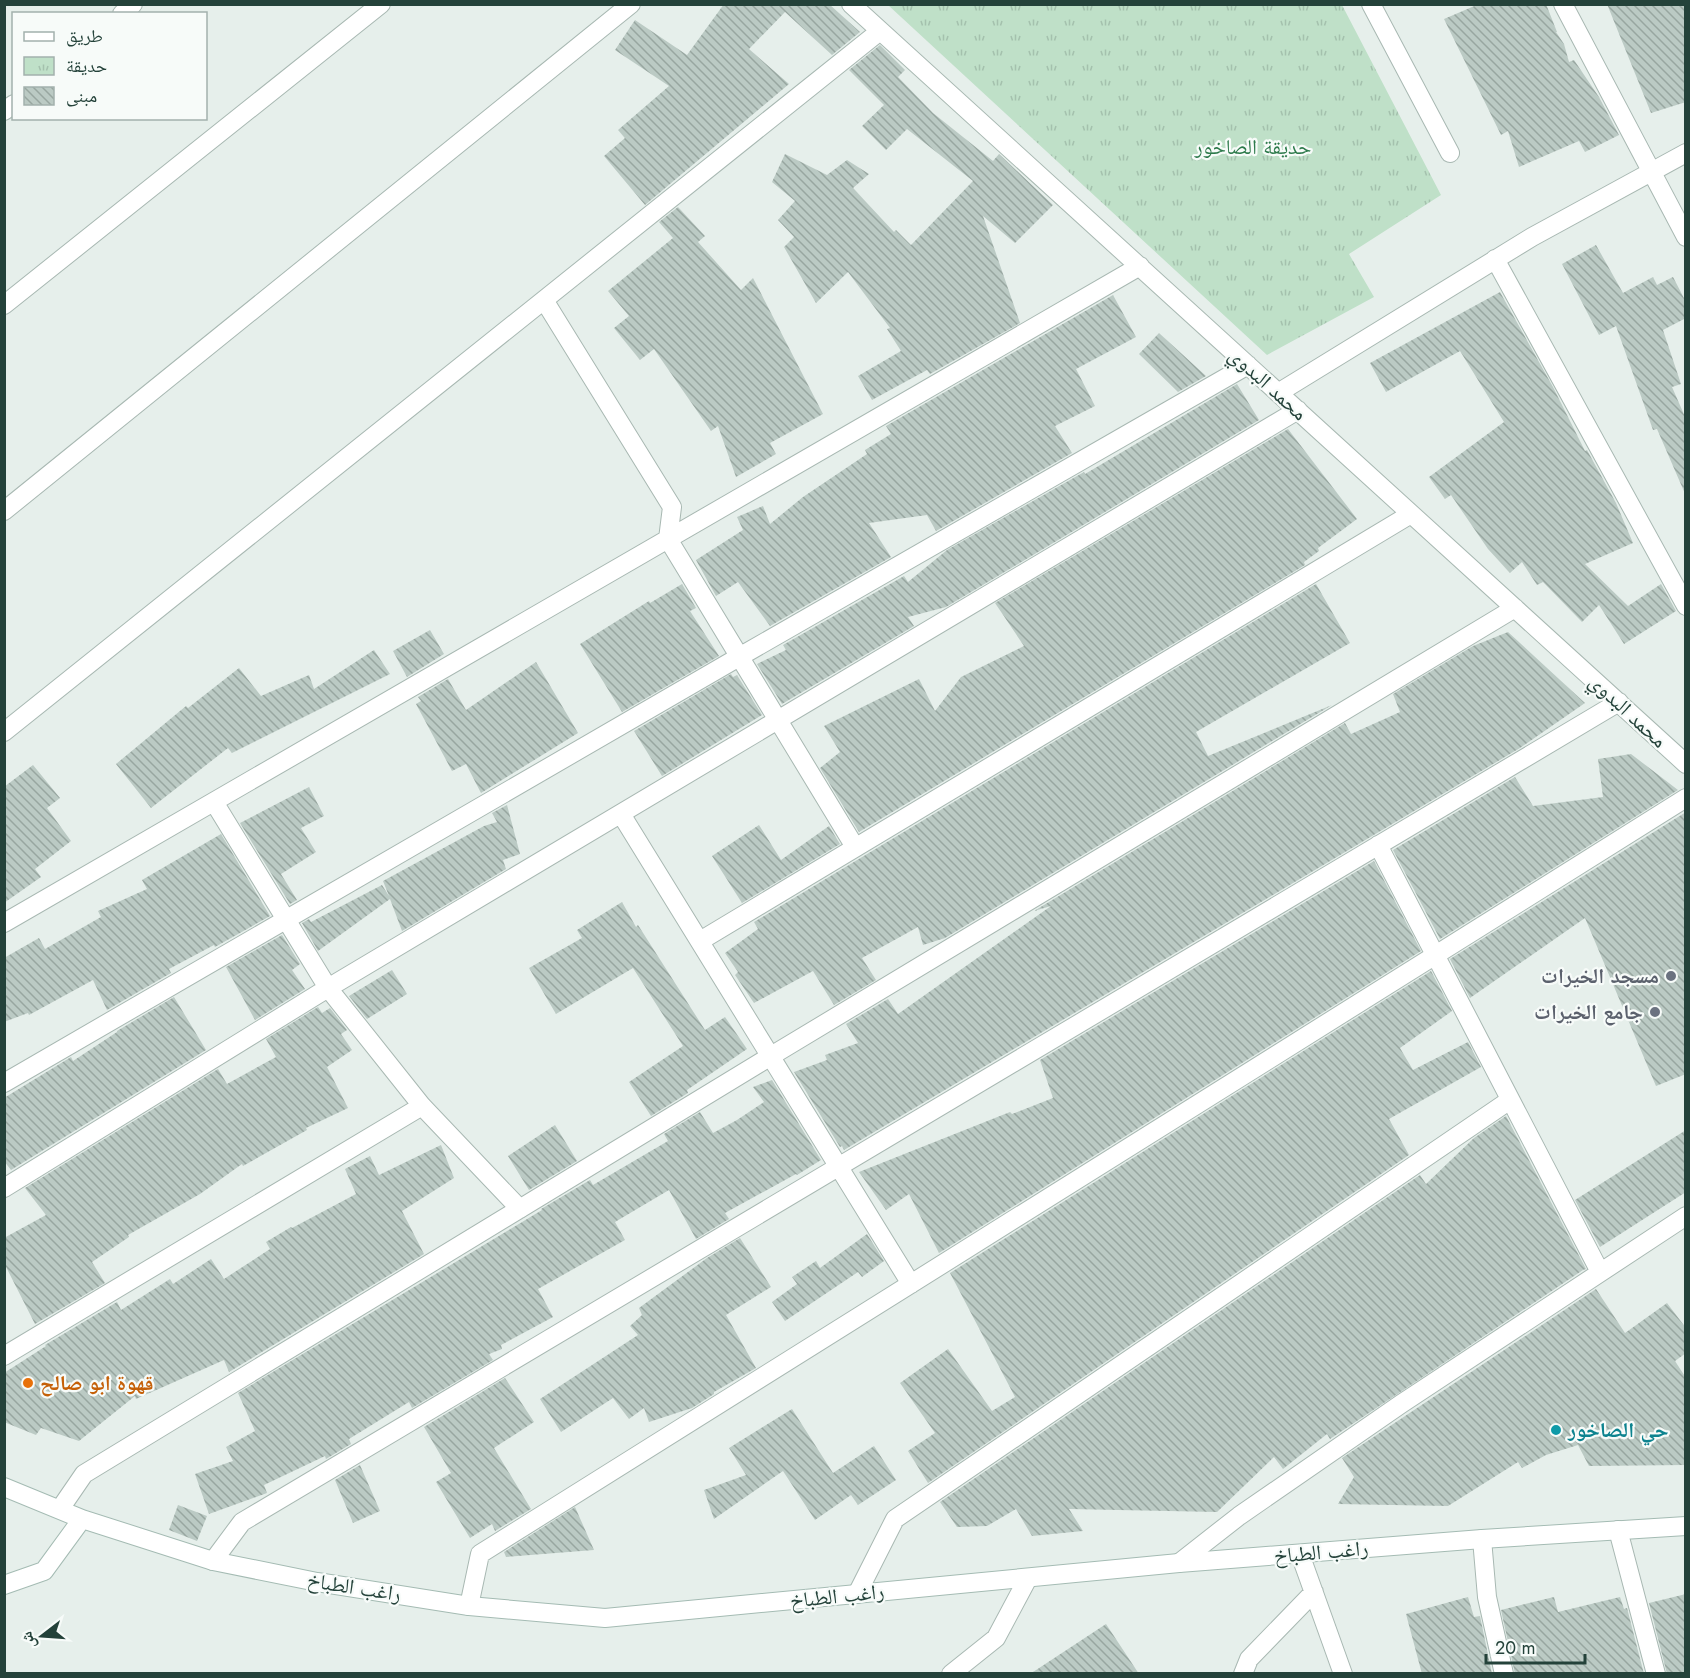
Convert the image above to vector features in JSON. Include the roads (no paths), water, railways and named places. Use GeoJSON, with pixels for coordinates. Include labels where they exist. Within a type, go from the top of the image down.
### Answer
{"type":"FeatureCollection","features":[{"type":"Feature","properties":{"kind":"street"},"geometry":{"type":"LineString","coordinates":[[4,305],[381,4]]}},
{"type":"Feature","properties":{"kind":"street"},"geometry":{"type":"LineString","coordinates":[[4,511],[631,4]]}},
{"type":"Feature","properties":{"kind":"street","name":"محمد البدوي"},"geometry":{"type":"LineString","coordinates":[[851,4],[1685,763]]}},
{"type":"Feature","properties":{"kind":"street"},"geometry":{"type":"LineString","coordinates":[[1371,4],[1450,153]]}},
{"type":"Feature","properties":{"kind":"street"},"geometry":{"type":"LineString","coordinates":[[1563,4],[1686,237]]}},
{"type":"Feature","properties":{"kind":"street"},"geometry":{"type":"LineString","coordinates":[[4,732],[880,31]]}},
{"type":"Feature","properties":{"kind":"street"},"geometry":{"type":"LineString","coordinates":[[1278,393],[1495,259],[1686,153]]}},
{"type":"Feature","properties":{"kind":"street"},"geometry":{"type":"LineString","coordinates":[[1495,259],[1686,606]]}},
{"type":"Feature","properties":{"kind":"street"},"geometry":{"type":"LineString","coordinates":[[4,923],[1140,266]]}},
{"type":"Feature","properties":{"kind":"street"},"geometry":{"type":"LineString","coordinates":[[544,300],[672,507],[668,539],[855,847]]}},
{"type":"Feature","properties":{"kind":"street"},"geometry":{"type":"LineString","coordinates":[[4,1083],[739,657],[1248,366]]}},
{"type":"Feature","properties":{"kind":"street"},"geometry":{"type":"LineString","coordinates":[[4,1188],[328,988],[1298,410]]}},
{"type":"Feature","properties":{"kind":"street"},"geometry":{"type":"LineString","coordinates":[[700,941],[1411,514]]}},
{"type":"Feature","properties":{"kind":"street"},"geometry":{"type":"LineString","coordinates":[[60,1509],[84,1474],[771,1056],[1515,608]]}},
{"type":"Feature","properties":{"kind":"street"},"geometry":{"type":"LineString","coordinates":[[213,1561],[242,1522],[1619,702]]}},
{"type":"Feature","properties":{"kind":"street"},"geometry":{"type":"LineString","coordinates":[[470,1606],[480,1554],[1686,798]]}},
{"type":"Feature","properties":{"kind":"street"},"geometry":{"type":"LineString","coordinates":[[214,802],[328,988],[422,1106],[520,1209]]}},
{"type":"Feature","properties":{"kind":"street"},"geometry":{"type":"LineString","coordinates":[[621,814],[911,1284]]}},
{"type":"Feature","properties":{"kind":"street"},"geometry":{"type":"LineString","coordinates":[[1378,845],[1600,1272]]}},
{"type":"Feature","properties":{"kind":"street"},"geometry":{"type":"LineString","coordinates":[[857,1594],[895,1519],[1510,1100]]}},
{"type":"Feature","properties":{"kind":"street"},"geometry":{"type":"LineString","coordinates":[[4,1356],[422,1106]]}},
{"type":"Feature","properties":{"kind":"street"},"geometry":{"type":"LineString","coordinates":[[1179,1563],[1239,1516],[1401,1404],[1686,1216]]}},
{"type":"Feature","properties":{"kind":"street","name":"راغب الطباخ"},"geometry":{"type":"LineString","coordinates":[[4,1487],[82,1519],[213,1561],[317,1582],[470,1606],[605,1618],[1179,1563],[1482,1539],[1686,1526]]}},
{"type":"Feature","properties":{"kind":"street"},"geometry":{"type":"LineString","coordinates":[[4,1585],[44,1571],[82,1519]]}},
{"type":"Feature","properties":{"kind":"street"},"geometry":{"type":"LineString","coordinates":[[1618,1530],[1656,1674]]}},
{"type":"Feature","properties":{"kind":"street"},"geometry":{"type":"LineString","coordinates":[[1482,1539],[1488,1597],[1504,1674]]}},
{"type":"Feature","properties":{"kind":"street"},"geometry":{"type":"LineString","coordinates":[[1300,1554],[1343,1674]]}},
{"type":"Feature","properties":{"kind":"street"},"geometry":{"type":"LineString","coordinates":[[951,1674],[996,1638],[1028,1578]]}},
{"type":"Feature","properties":{"kind":"street"},"geometry":{"type":"LineString","coordinates":[[1243,1674],[1249,1659],[1314,1592]]}},
{"type":"Feature","properties":{"kind":"place","name":"مسجد الخيرات"},"geometry":{"type":"Point","coordinates":[1671,976]}},
{"type":"Feature","properties":{"kind":"place","name":"جامع الخيرات"},"geometry":{"type":"Point","coordinates":[1655,1012]}},
{"type":"Feature","properties":{"kind":"place","name":"قهوة ابو صالح"},"geometry":{"type":"Point","coordinates":[28,1383]}},
{"type":"Feature","properties":{"kind":"place","name":"حي الصاخور"},"geometry":{"type":"Point","coordinates":[1556,1430]}},
{"type":"Feature","properties":{"kind":"park label","name":"حديقة الصاخور"},"geometry":{"type":"Point","coordinates":[1253,147]}}]}
